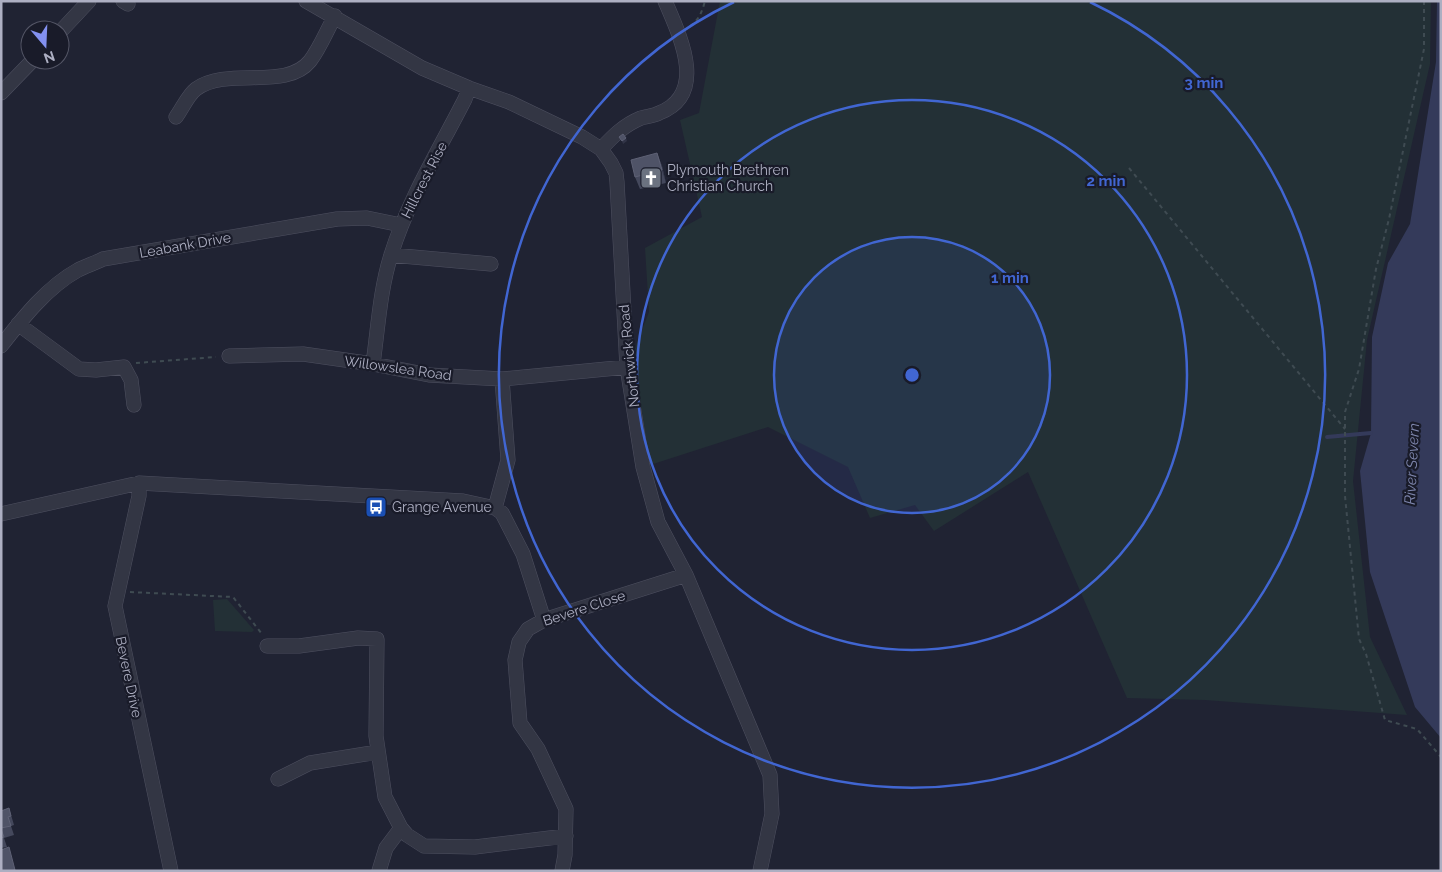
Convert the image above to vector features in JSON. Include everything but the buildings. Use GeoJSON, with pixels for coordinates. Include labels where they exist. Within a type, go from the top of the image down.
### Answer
{"type":"FeatureCollection","features":[{"type":"Feature","properties":{"kind":"street"},"geometry":{"type":"LineString","coordinates":[[70,21],[89,1]]}},
{"type":"Feature","properties":{"kind":"street","name":"Northwick Road"},"geometry":{"type":"LineString","coordinates":[[306,1],[335,16],[422,68],[509,102],[582,136],[601,148],[611,163],[616,173],[617,182],[627,367],[642,467],[658,522],[686,575],[770,774],[772,814],[760,871]]}},
{"type":"Feature","properties":{"kind":"street"},"geometry":{"type":"LineString","coordinates":[[601,148],[613,135],[624,127],[642,118],[660,113],[677,102],[684,89],[687,73],[686,54],[665,1]]}},
{"type":"Feature","properties":{"kind":"street"},"geometry":{"type":"LineString","coordinates":[[176,117],[195,90],[210,82],[229,78],[277,76],[295,72],[310,62],[335,16]]}},
{"type":"Feature","properties":{"kind":"street"},"geometry":{"type":"LineString","coordinates":[[1,93],[23,70]]}},
{"type":"Feature","properties":{"kind":"street","name":"Hillcrest Rise"},"geometry":{"type":"LineString","coordinates":[[373,364],[384,282],[391,255],[407,210],[470,88]]}},
{"type":"Feature","properties":{"kind":"street","name":"Leabank Drive"},"geometry":{"type":"LineString","coordinates":[[1,346],[27,312],[63,281],[77,271],[103,259],[337,219],[367,218],[402,225]]}},
{"type":"Feature","properties":{"kind":"street"},"geometry":{"type":"LineString","coordinates":[[391,255],[491,264]]}},
{"type":"Feature","properties":{"kind":"street"},"geometry":{"type":"LineString","coordinates":[[18,324],[79,369],[96,370],[124,367],[132,380],[134,405]]}},
{"type":"Feature","properties":{"kind":"street","name":"Willowslea Road"},"geometry":{"type":"LineString","coordinates":[[228,356],[304,354],[373,364],[429,375],[502,379],[627,367]]}},
{"type":"Feature","properties":{"kind":"street"},"geometry":{"type":"LineString","coordinates":[[496,508],[508,460],[502,379]]}},
{"type":"Feature","properties":{"kind":"street"},"geometry":{"type":"LineString","coordinates":[[1,514],[140,483],[463,501],[496,508],[502,513],[523,554],[544,620]]}},
{"type":"Feature","properties":{"kind":"street","name":"Bevere Drive"},"geometry":{"type":"LineString","coordinates":[[140,483],[139,496],[115,606],[171,871]]}},
{"type":"Feature","properties":{"kind":"street","name":"Bevere Close"},"geometry":{"type":"LineString","coordinates":[[562,871],[565,855],[566,809],[538,749],[520,723],[515,660],[519,642],[528,630],[544,620],[686,575]]}},
{"type":"Feature","properties":{"kind":"street"},"geometry":{"type":"LineString","coordinates":[[267,646],[299,646],[358,638],[377,639],[376,736],[385,797],[401,828],[407,835],[424,846],[475,847],[566,836]]}},
{"type":"Feature","properties":{"kind":"street"},"geometry":{"type":"LineString","coordinates":[[278,779],[310,763],[378,752]]}},
{"type":"Feature","properties":{"kind":"street"},"geometry":{"type":"LineString","coordinates":[[379,871],[386,848],[401,828]]}},
{"type":"Feature","properties":{"kind":"path"},"geometry":{"type":"LineString","coordinates":[[679,34],[696,22],[702,12],[705,1]]}},
{"type":"Feature","properties":{"kind":"path"},"geometry":{"type":"LineString","coordinates":[[1424,1],[1424,49],[1389,219],[1376,269],[1359,369],[1345,412],[1345,496],[1359,639],[1366,654],[1384,720],[1417,729],[1441,757]]}},
{"type":"Feature","properties":{"kind":"path"},"geometry":{"type":"LineString","coordinates":[[1128,168],[1345,429]]}},
{"type":"Feature","properties":{"kind":"path"},"geometry":{"type":"LineString","coordinates":[[124,367],[131,364],[228,356]]}},
{"type":"Feature","properties":{"kind":"path"},"geometry":{"type":"LineString","coordinates":[[118,590],[233,597],[257,630],[266,638],[267,646]]}},
{"type":"Feature","properties":{"kind":"shaded area"},"geometry":{"type":"Polygon","coordinates":[[[720,1],[1431,1],[1430,64],[1367,340],[1353,481],[1370,637],[1407,715],[1205,700],[1127,698],[1028,472],[934,531],[915,505],[870,518],[848,467],[768,427],[650,465],[633,353],[649,312],[645,248],[702,217],[680,120],[699,113],[720,1]]]}},
{"type":"Feature","properties":{"kind":"shaded area"},"geometry":{"type":"Polygon","coordinates":[[[227,599],[254,630],[252,632],[215,631],[213,600],[227,599]]]}},
{"type":"Feature","properties":{"kind":"water","name":"River Severn"},"geometry":{"type":"Polygon","coordinates":[[[1437,1],[1441,1],[1441,738],[1415,707],[1370,572],[1360,471],[1371,433],[1372,337],[1388,263],[1410,224],[1436,62],[1437,1]]]}},
{"type":"Feature","properties":{"kind":"waterway"},"geometry":{"type":"LineString","coordinates":[[1327,437],[1371,433]]}},
{"type":"Feature","properties":{"kind":"place","name":"Plymouth Brethren Christian Church"},"geometry":{"type":"Point","coordinates":[651,178]}},
{"type":"Feature","properties":{"kind":"place","name":"Grange Avenue"},"geometry":{"type":"Point","coordinates":[376,507]}}]}
